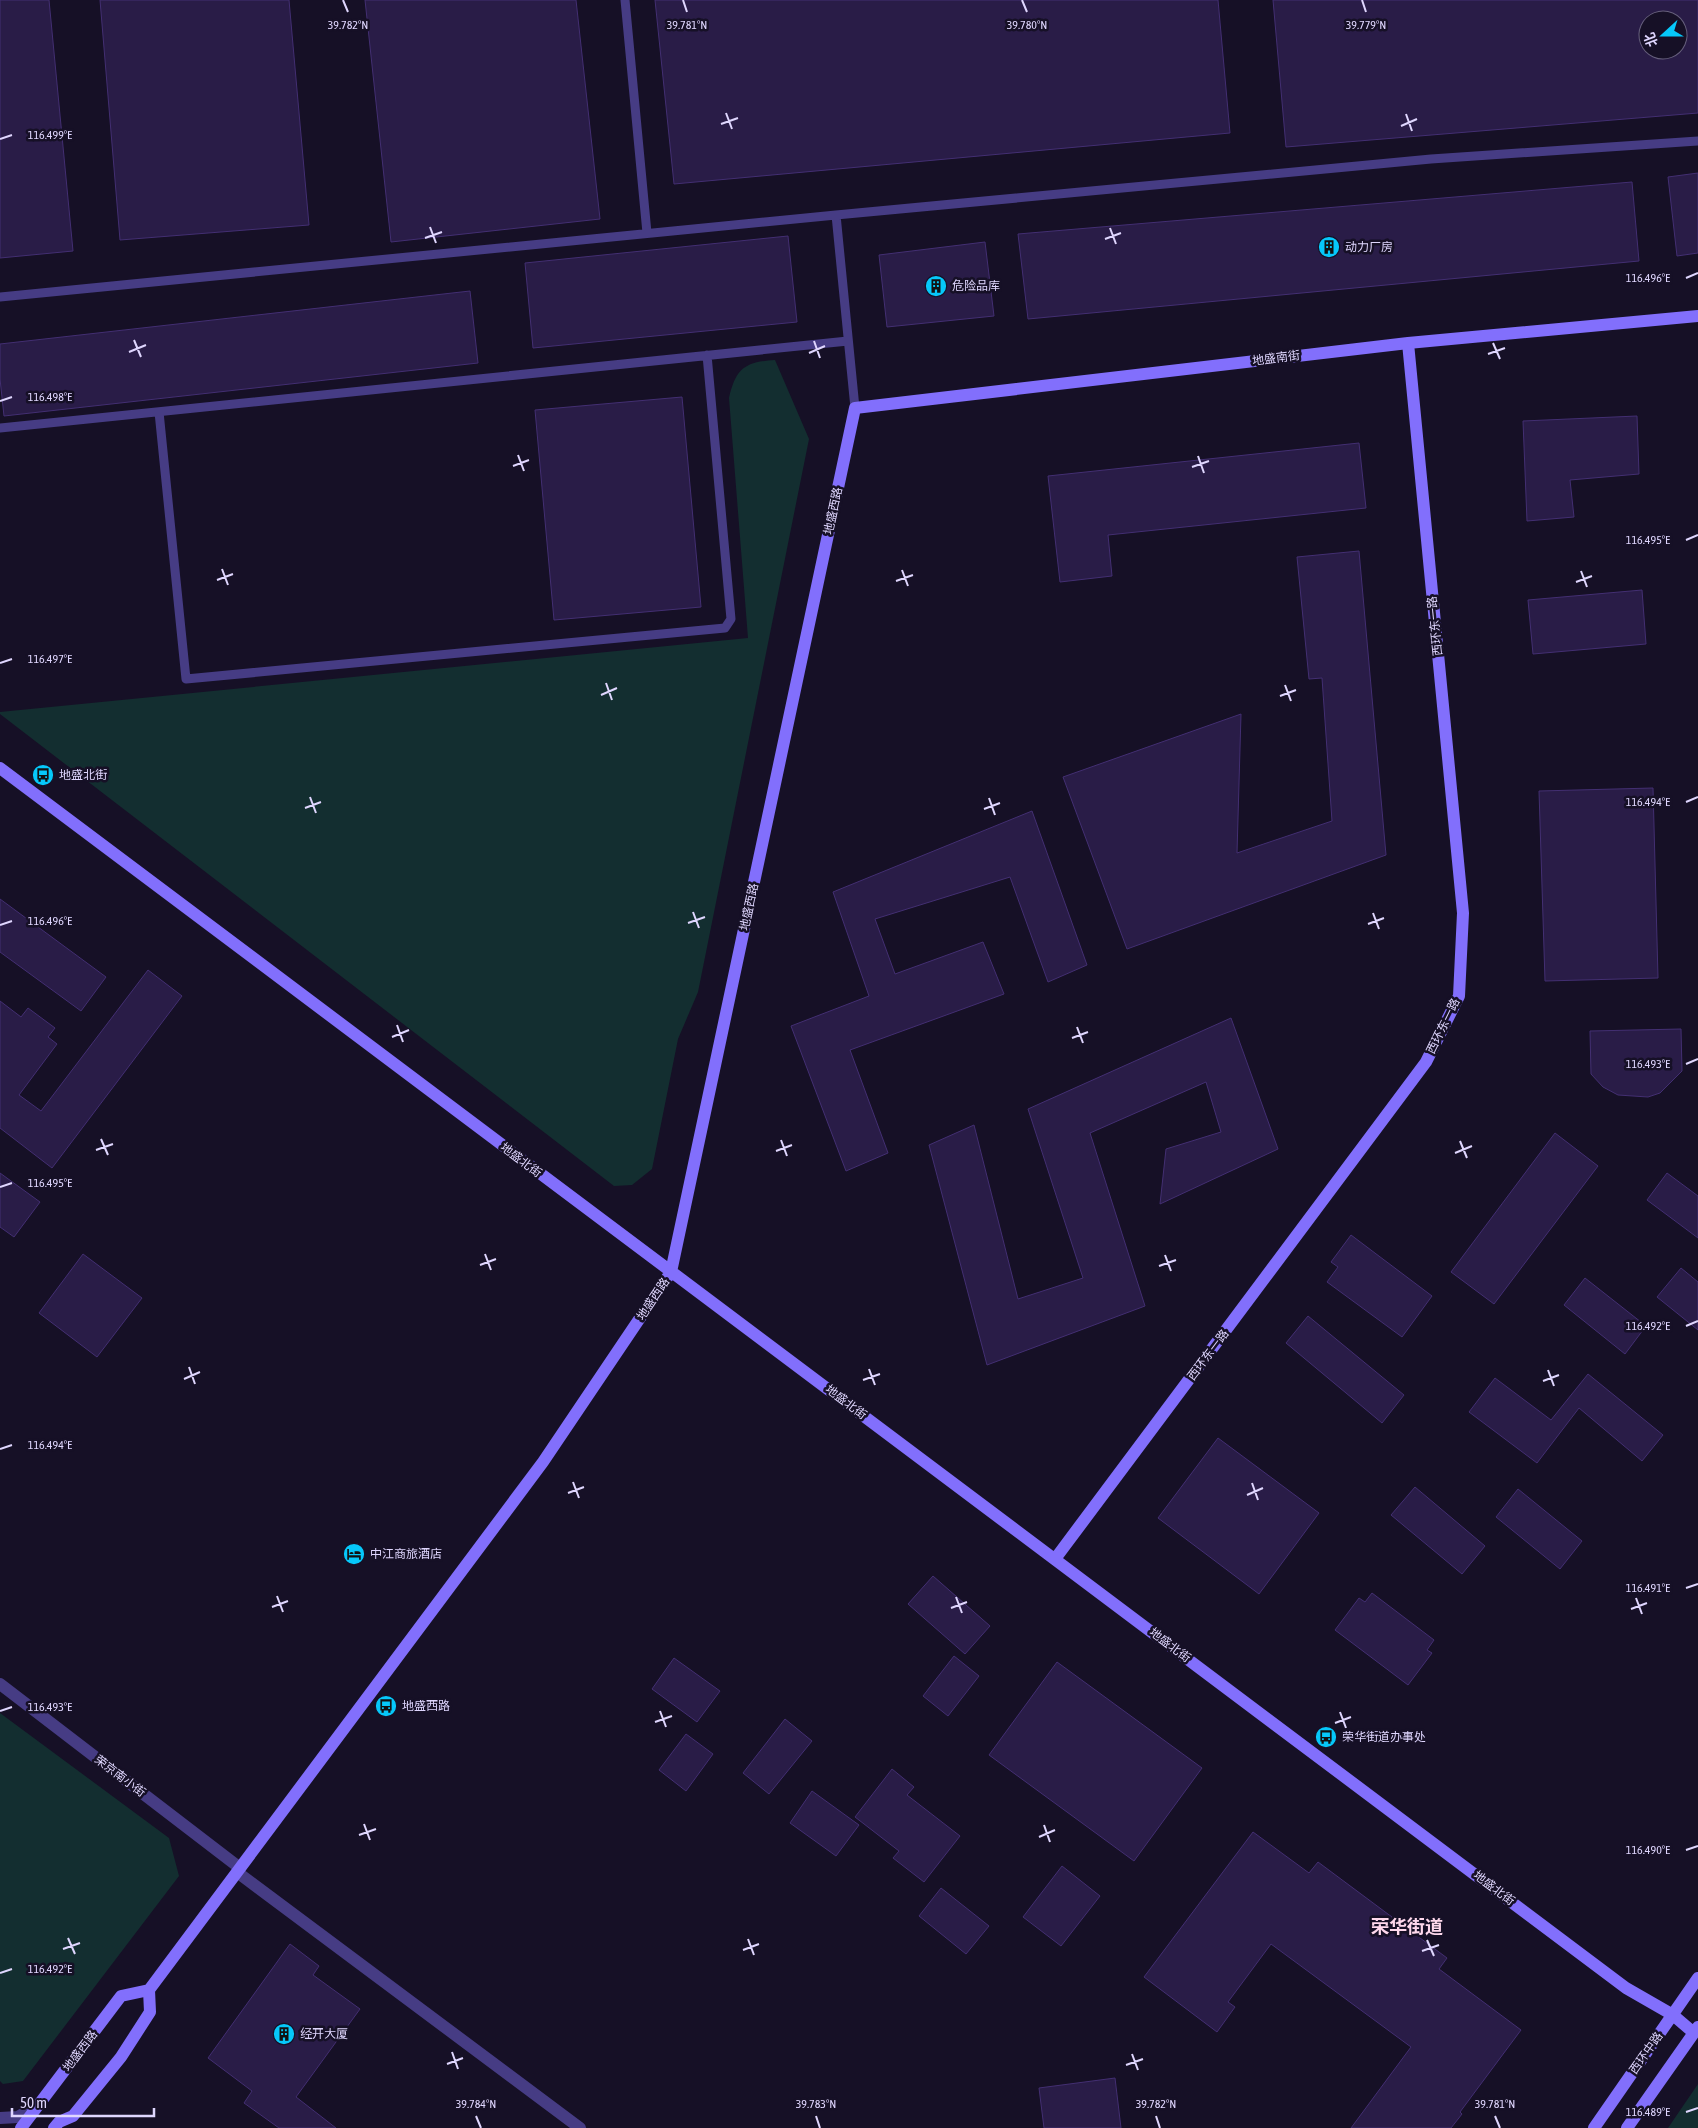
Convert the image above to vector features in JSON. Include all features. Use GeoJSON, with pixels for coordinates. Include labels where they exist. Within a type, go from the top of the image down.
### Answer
{"type":"FeatureCollection","features":[{"type":"Feature","properties":{"kind":"street","name":"地盛南街"},"geometry":{"type":"LineString","coordinates":[[855,408],[1408,343],[1698,316]]}},
{"type":"Feature","properties":{"kind":"street","name":"西环东一路"},"geometry":{"type":"LineString","coordinates":[[1056,1559],[1426,1062],[1459,996],[1463,913],[1408,343]]}},
{"type":"Feature","properties":{"kind":"street","name":"地盛西路"},"geometry":{"type":"LineString","coordinates":[[21,2128],[121,1996],[149,1990],[543,1462],[671,1272],[855,408]]}},
{"type":"Feature","properties":{"kind":"street","name":"地盛北街"},"geometry":{"type":"LineString","coordinates":[[0,768],[1626,1988],[1696,2030]]}},
{"type":"Feature","properties":{"kind":"street","name":"荣京南小街"},"geometry":{"type":"LineString","coordinates":[[0,1684],[238,1870],[580,2128]]}},
{"type":"Feature","properties":{"kind":"street","name":"西环中路"},"geometry":{"type":"LineString","coordinates":[[1594,2128],[1698,1978]]}},
{"type":"Feature","properties":{"kind":"street"},"geometry":{"type":"LineString","coordinates":[[54,2128],[58,2122],[71,2122],[121,2057],[150,2012],[149,1990]]}},
{"type":"Feature","properties":{"kind":"street"},"geometry":{"type":"LineString","coordinates":[[1627,2128],[1696,2030]]}},
{"type":"Feature","properties":{"kind":"street"},"geometry":{"type":"LineString","coordinates":[[0,2118],[18,2117],[40,2103]]}},
{"type":"Feature","properties":{"kind":"lane"},"geometry":{"type":"LineString","coordinates":[[625,0],[647,233]]}},
{"type":"Feature","properties":{"kind":"lane"},"geometry":{"type":"LineString","coordinates":[[0,297],[647,233],[1431,159],[1698,141]]}},
{"type":"Feature","properties":{"kind":"lane"},"geometry":{"type":"LineString","coordinates":[[836,215],[855,408]]}},
{"type":"Feature","properties":{"kind":"lane"},"geometry":{"type":"LineString","coordinates":[[0,428],[848,340]]}},
{"type":"Feature","properties":{"kind":"lane"},"geometry":{"type":"LineString","coordinates":[[158,412],[186,679],[725,628],[731,619],[707,355]]}},
{"type":"Feature","properties":{"kind":"green space"},"geometry":{"type":"Polygon","coordinates":[[[775,360],[809,439],[698,992],[678,1039],[652,1169],[632,1185],[614,1186],[0,714],[0,712],[748,638],[729,398],[735,380],[743,368],[756,363],[775,360]]]}},
{"type":"Feature","properties":{"kind":"green space"},"geometry":{"type":"Polygon","coordinates":[[[0,1713],[169,1838],[179,1876],[23,2081],[3,2084],[0,2081],[0,1713]]]}},
{"type":"Feature","properties":{"kind":"green space"},"geometry":{"type":"Polygon","coordinates":[[[1698,2084],[1698,2128],[1668,2128],[1698,2084]]]}},
{"type":"Feature","properties":{"kind":"building"},"geometry":{"type":"Polygon","coordinates":[[[0,0],[49,0],[73,251],[0,258],[0,0]]]}},
{"type":"Feature","properties":{"kind":"building"},"geometry":{"type":"Polygon","coordinates":[[[100,0],[289,0],[309,225],[120,240],[100,0]]]}},
{"type":"Feature","properties":{"kind":"building"},"geometry":{"type":"Polygon","coordinates":[[[365,0],[576,0],[600,219],[391,242],[365,0]]]}},
{"type":"Feature","properties":{"kind":"building"},"geometry":{"type":"Polygon","coordinates":[[[655,0],[1218,0],[1230,133],[674,184],[655,0]]]}},
{"type":"Feature","properties":{"kind":"building"},"geometry":{"type":"Polygon","coordinates":[[[1273,0],[1698,0],[1698,113],[1286,147],[1273,0]]]}},
{"type":"Feature","properties":{"kind":"building"},"geometry":{"type":"Polygon","coordinates":[[[1698,173],[1698,253],[1677,256],[1668,177],[1698,173]]]}},
{"type":"Feature","properties":{"kind":"building","name":"动力厂房"},"geometry":{"type":"Polygon","coordinates":[[[1632,182],[1639,261],[1028,319],[1018,234],[1632,182]]]}},
{"type":"Feature","properties":{"kind":"building"},"geometry":{"type":"Polygon","coordinates":[[[788,236],[797,322],[533,348],[525,263],[788,236]]]}},
{"type":"Feature","properties":{"kind":"building","name":"危险品库"},"geometry":{"type":"Polygon","coordinates":[[[985,242],[994,316],[887,327],[879,255],[985,242]]]}},
{"type":"Feature","properties":{"kind":"building"},"geometry":{"type":"Polygon","coordinates":[[[470,291],[478,363],[4,416],[0,379],[0,344],[470,291]]]}},
{"type":"Feature","properties":{"kind":"building"},"geometry":{"type":"Polygon","coordinates":[[[682,397],[701,607],[554,620],[535,410],[682,397]]]}},
{"type":"Feature","properties":{"kind":"building"},"geometry":{"type":"Polygon","coordinates":[[[1637,416],[1639,474],[1570,480],[1574,517],[1527,521],[1523,421],[1637,416]]]}},
{"type":"Feature","properties":{"kind":"building"},"geometry":{"type":"Polygon","coordinates":[[[1359,443],[1366,508],[1108,535],[1112,576],[1060,582],[1048,476],[1359,443]]]}},
{"type":"Feature","properties":{"kind":"building"},"geometry":{"type":"Polygon","coordinates":[[[1359,551],[1386,855],[1127,949],[1063,777],[1241,714],[1237,853],[1332,821],[1322,678],[1309,679],[1297,557],[1359,551]]]}},
{"type":"Feature","properties":{"kind":"building"},"geometry":{"type":"Polygon","coordinates":[[[1642,590],[1646,644],[1533,654],[1528,600],[1642,590]]]}},
{"type":"Feature","properties":{"kind":"building"},"geometry":{"type":"Polygon","coordinates":[[[1653,788],[1658,978],[1545,981],[1539,791],[1653,788]]]}},
{"type":"Feature","properties":{"kind":"building"},"geometry":{"type":"Polygon","coordinates":[[[1032,811],[1087,965],[1048,982],[1010,877],[875,919],[895,974],[983,942],[1004,994],[850,1050],[888,1153],[846,1171],[791,1026],[869,996],[833,892],[1032,811]]]}},
{"type":"Feature","properties":{"kind":"building"},"geometry":{"type":"Polygon","coordinates":[[[0,899],[106,977],[81,1011],[0,952],[0,899]]]}},
{"type":"Feature","properties":{"kind":"building"},"geometry":{"type":"Polygon","coordinates":[[[148,970],[182,996],[52,1168],[0,1128],[0,1001],[21,1017],[28,1008],[55,1028],[48,1037],[57,1044],[19,1095],[41,1111],[148,970]]]}},
{"type":"Feature","properties":{"kind":"building"},"geometry":{"type":"Polygon","coordinates":[[[1231,1018],[1278,1149],[1160,1204],[1166,1149],[1221,1132],[1206,1082],[1090,1133],[1145,1306],[987,1365],[929,1145],[974,1125],[1018,1299],[1083,1278],[1028,1109],[1231,1018]]]}},
{"type":"Feature","properties":{"kind":"building"},"geometry":{"type":"Polygon","coordinates":[[[1681,1029],[1682,1071],[1660,1093],[1648,1097],[1618,1095],[1603,1087],[1591,1074],[1590,1031],[1681,1029]]]}},
{"type":"Feature","properties":{"kind":"building"},"geometry":{"type":"Polygon","coordinates":[[[1555,1133],[1598,1166],[1494,1304],[1451,1272],[1555,1133]]]}},
{"type":"Feature","properties":{"kind":"building"},"geometry":{"type":"Polygon","coordinates":[[[0,1173],[40,1202],[14,1237],[0,1227],[0,1173]]]}},
{"type":"Feature","properties":{"kind":"building"},"geometry":{"type":"Polygon","coordinates":[[[1667,1173],[1698,1196],[1698,1238],[1647,1200],[1667,1173]]]}},
{"type":"Feature","properties":{"kind":"building"},"geometry":{"type":"Polygon","coordinates":[[[1351,1235],[1432,1296],[1402,1337],[1327,1282],[1338,1267],[1331,1262],[1351,1235]]]}},
{"type":"Feature","properties":{"kind":"building"},"geometry":{"type":"Polygon","coordinates":[[[83,1254],[142,1298],[97,1357],[39,1313],[83,1254]]]}},
{"type":"Feature","properties":{"kind":"building"},"geometry":{"type":"Polygon","coordinates":[[[1681,1268],[1698,1282],[1698,1330],[1657,1297],[1681,1268]]]}},
{"type":"Feature","properties":{"kind":"building"},"geometry":{"type":"Polygon","coordinates":[[[1585,1278],[1646,1326],[1625,1354],[1564,1305],[1585,1278]]]}},
{"type":"Feature","properties":{"kind":"building"},"geometry":{"type":"Polygon","coordinates":[[[1308,1316],[1404,1395],[1382,1423],[1286,1343],[1308,1316]]]}},
{"type":"Feature","properties":{"kind":"building"},"geometry":{"type":"Polygon","coordinates":[[[1588,1374],[1663,1435],[1642,1461],[1579,1408],[1537,1463],[1469,1412],[1495,1378],[1551,1420],[1588,1374]]]}},
{"type":"Feature","properties":{"kind":"building"},"geometry":{"type":"Polygon","coordinates":[[[1218,1438],[1319,1513],[1259,1594],[1158,1518],[1218,1438]]]}},
{"type":"Feature","properties":{"kind":"building"},"geometry":{"type":"Polygon","coordinates":[[[1415,1487],[1485,1546],[1462,1574],[1391,1515],[1415,1487]]]}},
{"type":"Feature","properties":{"kind":"building"},"geometry":{"type":"Polygon","coordinates":[[[1518,1489],[1582,1541],[1560,1569],[1496,1517],[1518,1489]]]}},
{"type":"Feature","properties":{"kind":"building"},"geometry":{"type":"Polygon","coordinates":[[[933,1576],[990,1626],[965,1654],[908,1604],[933,1576]]]}},
{"type":"Feature","properties":{"kind":"building"},"geometry":{"type":"Polygon","coordinates":[[[1372,1593],[1434,1640],[1427,1650],[1432,1653],[1408,1685],[1335,1630],[1359,1598],[1365,1602],[1372,1593]]]}},
{"type":"Feature","properties":{"kind":"building"},"geometry":{"type":"Polygon","coordinates":[[[954,1656],[979,1676],[948,1716],[923,1696],[954,1656]]]}},
{"type":"Feature","properties":{"kind":"building"},"geometry":{"type":"Polygon","coordinates":[[[674,1658],[720,1691],[697,1722],[652,1689],[674,1658]]]}},
{"type":"Feature","properties":{"kind":"building"},"geometry":{"type":"Polygon","coordinates":[[[1057,1662],[1202,1768],[1134,1861],[989,1755],[1057,1662]]]}},
{"type":"Feature","properties":{"kind":"building"},"geometry":{"type":"Polygon","coordinates":[[[785,1719],[812,1741],[769,1794],[743,1773],[785,1719]]]}},
{"type":"Feature","properties":{"kind":"building"},"geometry":{"type":"Polygon","coordinates":[[[686,1734],[713,1754],[686,1791],[659,1770],[686,1734]]]}},
{"type":"Feature","properties":{"kind":"building"},"geometry":{"type":"Polygon","coordinates":[[[892,1769],[914,1787],[907,1795],[960,1836],[924,1882],[893,1858],[899,1851],[855,1817],[892,1769]]]}},
{"type":"Feature","properties":{"kind":"building"},"geometry":{"type":"Polygon","coordinates":[[[812,1791],[859,1825],[836,1856],[790,1823],[812,1791]]]}},
{"type":"Feature","properties":{"kind":"building"},"geometry":{"type":"Polygon","coordinates":[[[1253,1832],[1309,1873],[1318,1862],[1447,1958],[1439,1969],[1521,2030],[1460,2112],[1462,2114],[1451,2128],[1351,2128],[1411,2047],[1271,1944],[1228,2002],[1235,2007],[1217,2032],[1144,1977],[1253,1832]]]}},
{"type":"Feature","properties":{"kind":"building"},"geometry":{"type":"Polygon","coordinates":[[[1062,1866],[1100,1896],[1061,1946],[1023,1917],[1062,1866]]]}},
{"type":"Feature","properties":{"kind":"building"},"geometry":{"type":"Polygon","coordinates":[[[941,1888],[989,1926],[966,1954],[919,1916],[941,1888]]]}},
{"type":"Feature","properties":{"kind":"building","name":"经开大厦"},"geometry":{"type":"Polygon","coordinates":[[[290,1944],[319,1966],[313,1975],[360,2009],[296,2097],[336,2128],[279,2128],[244,2103],[252,2091],[208,2058],[290,1944]]]}},
{"type":"Feature","properties":{"kind":"building"},"geometry":{"type":"Polygon","coordinates":[[[1115,2078],[1121,2128],[1044,2128],[1039,2088],[1115,2078]]]}},
{"type":"Feature","properties":{"kind":"place","name":"动力厂房"},"geometry":{"type":"Point","coordinates":[1329,247]}},
{"type":"Feature","properties":{"kind":"place","name":"危险品库"},"geometry":{"type":"Point","coordinates":[936,286]}},
{"type":"Feature","properties":{"kind":"place","name":"地盛北街"},"geometry":{"type":"Point","coordinates":[43,775]}},
{"type":"Feature","properties":{"kind":"place","name":"中江商旅酒店"},"geometry":{"type":"Point","coordinates":[354,1554]}},
{"type":"Feature","properties":{"kind":"place","name":"地盛西路"},"geometry":{"type":"Point","coordinates":[386,1706]}},
{"type":"Feature","properties":{"kind":"place","name":"荣华街道办事处"},"geometry":{"type":"Point","coordinates":[1326,1737]}},
{"type":"Feature","properties":{"kind":"place","name":"经开大厦"},"geometry":{"type":"Point","coordinates":[284,2034]}},
{"type":"Feature","properties":{"kind":"district","name":"荣华街道"},"geometry":{"type":"Point","coordinates":[1407,1927]}}]}
